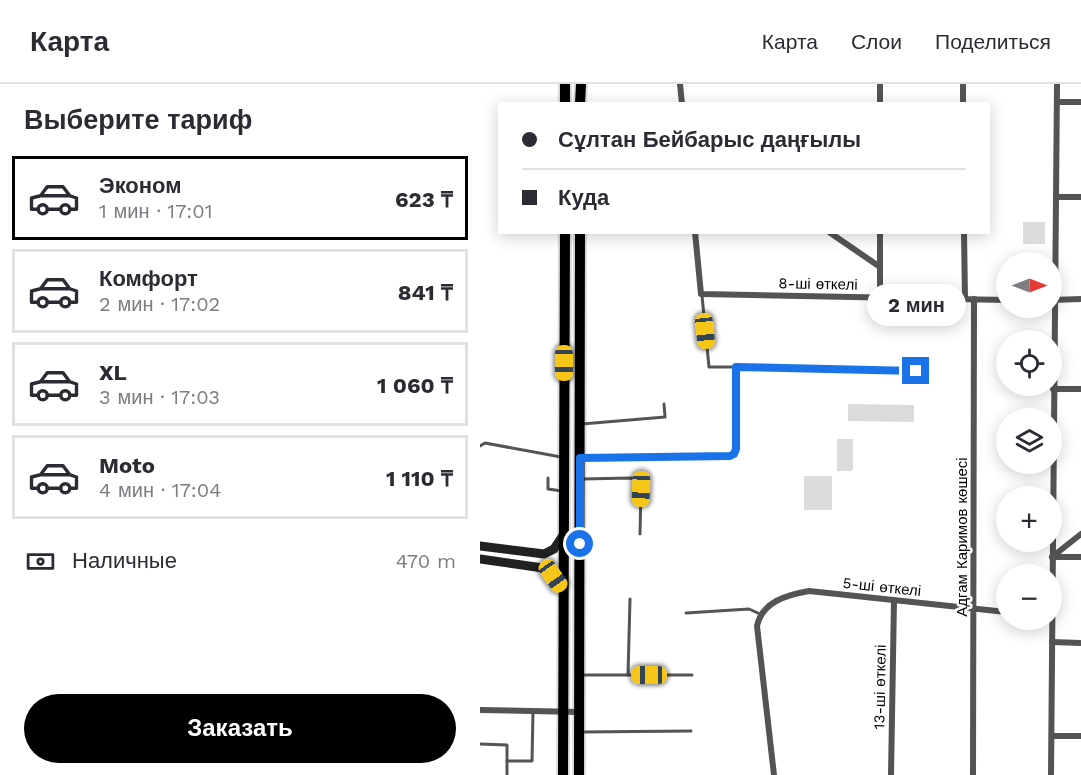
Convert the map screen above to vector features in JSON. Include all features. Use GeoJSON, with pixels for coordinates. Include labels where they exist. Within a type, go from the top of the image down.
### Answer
{"type":"FeatureCollection","features":[{"type":"Feature","properties":{"kind":"main road"},"geometry":{"type":"LineString","coordinates":[[565,84],[565,102]]}},
{"type":"Feature","properties":{"kind":"main road"},"geometry":{"type":"LineString","coordinates":[[580,84],[580,102]]}},
{"type":"Feature","properties":{"kind":"main road"},"geometry":{"type":"LineString","coordinates":[[563,775],[565,234]]}},
{"type":"Feature","properties":{"kind":"main road"},"geometry":{"type":"LineString","coordinates":[[579,775],[580,234]]}},
{"type":"Feature","properties":{"kind":"street"},"geometry":{"type":"LineString","coordinates":[[680,84],[682,102]]}},
{"type":"Feature","properties":{"kind":"street"},"geometry":{"type":"LineString","coordinates":[[880,84],[880,102]]}},
{"type":"Feature","properties":{"kind":"street"},"geometry":{"type":"LineString","coordinates":[[963,84],[963,102]]}},
{"type":"Feature","properties":{"kind":"street"},"geometry":{"type":"LineString","coordinates":[[1054,252],[1057,84]]}},
{"type":"Feature","properties":{"kind":"street"},"geometry":{"type":"LineString","coordinates":[[1057,102],[1081,102]]}},
{"type":"Feature","properties":{"kind":"street"},"geometry":{"type":"LineString","coordinates":[[1056,197],[1081,197]]}},
{"type":"Feature","properties":{"kind":"street"},"geometry":{"type":"LineString","coordinates":[[695,234],[701,294]]}},
{"type":"Feature","properties":{"kind":"street"},"geometry":{"type":"LineString","coordinates":[[832,234],[880,267]]}},
{"type":"Feature","properties":{"kind":"street"},"geometry":{"type":"LineString","coordinates":[[880,234],[880,298]]}},
{"type":"Feature","properties":{"kind":"street"},"geometry":{"type":"LineString","coordinates":[[964,234],[965,299]]}},
{"type":"Feature","properties":{"kind":"street","name":"8-ші өткелі"},"geometry":{"type":"LineString","coordinates":[[701,294],[996,300]]}},
{"type":"Feature","properties":{"kind":"street","name":"Адгам Каримов көшесі"},"geometry":{"type":"LineString","coordinates":[[973,775],[974,299]]}},
{"type":"Feature","properties":{"kind":"street"},"geometry":{"type":"LineString","coordinates":[[1062,300],[1081,299]]}},
{"type":"Feature","properties":{"kind":"street"},"geometry":{"type":"LineString","coordinates":[[1062,389],[1081,389]]}},
{"type":"Feature","properties":{"kind":"street"},"geometry":{"type":"LineString","coordinates":[[1052,564],[1053,396]]}},
{"type":"Feature","properties":{"kind":"street"},"geometry":{"type":"LineString","coordinates":[[480,546],[544,554],[554,549],[564,534]]}},
{"type":"Feature","properties":{"kind":"street"},"geometry":{"type":"LineString","coordinates":[[1052,557],[1081,534]]}},
{"type":"Feature","properties":{"kind":"street"},"geometry":{"type":"LineString","coordinates":[[1052,557],[1081,557]]}},
{"type":"Feature","properties":{"kind":"street"},"geometry":{"type":"LineString","coordinates":[[480,559],[543,568],[553,576],[562,589]]}},
{"type":"Feature","properties":{"kind":"street","name":"5-ші өткелі"},"geometry":{"type":"LineString","coordinates":[[760,614],[773,603],[790,595],[809,591],[996,611]]}},
{"type":"Feature","properties":{"kind":"street","name":"13-ші өткелі"},"geometry":{"type":"LineString","coordinates":[[891,775],[894,600]]}},
{"type":"Feature","properties":{"kind":"street"},"geometry":{"type":"LineString","coordinates":[[760,614],[757,626],[774,775]]}},
{"type":"Feature","properties":{"kind":"street"},"geometry":{"type":"LineString","coordinates":[[1052,630],[1052,775]]}},
{"type":"Feature","properties":{"kind":"street"},"geometry":{"type":"LineString","coordinates":[[1052,642],[1081,643]]}},
{"type":"Feature","properties":{"kind":"street"},"geometry":{"type":"LineString","coordinates":[[480,710],[579,712]]}},
{"type":"Feature","properties":{"kind":"street"},"geometry":{"type":"LineString","coordinates":[[1052,736],[1081,736]]}},
{"type":"Feature","properties":{"kind":"lane"},"geometry":{"type":"LineString","coordinates":[[701,294],[709,368],[916,371]]}},
{"type":"Feature","properties":{"kind":"lane"},"geometry":{"type":"LineString","coordinates":[[480,446],[485,443],[580,458],[730,456],[736,449],[736,367]]}},
{"type":"Feature","properties":{"kind":"lane"},"geometry":{"type":"LineString","coordinates":[[580,424],[665,417],[664,404]]}},
{"type":"Feature","properties":{"kind":"lane"},"geometry":{"type":"LineString","coordinates":[[548,478],[548,489],[564,492]]}},
{"type":"Feature","properties":{"kind":"lane"},"geometry":{"type":"LineString","coordinates":[[581,479],[631,478],[638,482],[641,489],[640,534]]}},
{"type":"Feature","properties":{"kind":"lane"},"geometry":{"type":"LineString","coordinates":[[628,675],[630,599]]}},
{"type":"Feature","properties":{"kind":"lane"},"geometry":{"type":"LineString","coordinates":[[686,613],[749,609],[760,614]]}},
{"type":"Feature","properties":{"kind":"lane"},"geometry":{"type":"LineString","coordinates":[[579,675],[692,675]]}},
{"type":"Feature","properties":{"kind":"lane"},"geometry":{"type":"LineString","coordinates":[[507,761],[532,761],[533,711]]}},
{"type":"Feature","properties":{"kind":"lane"},"geometry":{"type":"LineString","coordinates":[[579,732],[691,731]]}},
{"type":"Feature","properties":{"kind":"lane"},"geometry":{"type":"LineString","coordinates":[[480,744],[507,744],[507,775]]}},
{"type":"Feature","properties":{"kind":"shaded area"},"geometry":{"type":"Polygon","coordinates":[[[1023,222],[1045,222],[1045,244],[1023,244],[1023,222]]]}},
{"type":"Feature","properties":{"kind":"shaded area"},"geometry":{"type":"Polygon","coordinates":[[[848,404],[914,405],[914,422],[848,421],[848,404]]]}},
{"type":"Feature","properties":{"kind":"shaded area"},"geometry":{"type":"Polygon","coordinates":[[[837,439],[853,439],[853,469],[851,471],[837,471],[837,439]]]}},
{"type":"Feature","properties":{"kind":"shaded area"},"geometry":{"type":"Polygon","coordinates":[[[804,476],[832,476],[832,510],[804,510],[804,476]]]}},
{"type":"Feature","properties":{"kind":"route"},"geometry":{"type":"LineString","coordinates":[[580,544],[580,458],[730,456],[734,454],[736,449],[736,367],[916,371]]}}]}
